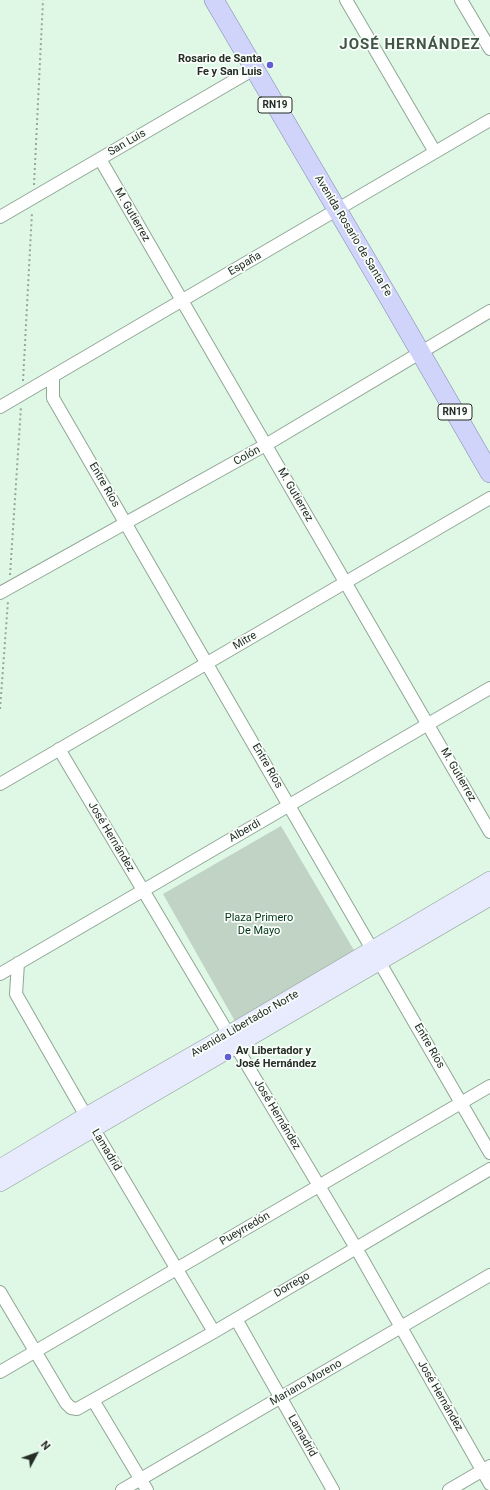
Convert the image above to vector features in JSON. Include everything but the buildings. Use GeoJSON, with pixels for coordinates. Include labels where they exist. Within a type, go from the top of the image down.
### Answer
{"type":"FeatureCollection","features":[{"type":"Feature","properties":{"kind":"main road","name":"Avenida Rosario de Santa Fe"},"geometry":{"type":"LineString","coordinates":[[214,0],[490,473]]}},
{"type":"Feature","properties":{"kind":"main road","name":"Avenida Libertador Norte"},"geometry":{"type":"LineString","coordinates":[[376,956],[490,880]]}},
{"type":"Feature","properties":{"kind":"main road","name":"Avenida Libertador Norte"},"geometry":{"type":"LineString","coordinates":[[0,1168],[90,1122],[376,956],[490,897]]}},
{"type":"Feature","properties":{"kind":"main road","name":"Avenida Libertador Norte"},"geometry":{"type":"LineString","coordinates":[[0,1183],[90,1122]]}},
{"type":"Feature","properties":{"kind":"street"},"geometry":{"type":"LineString","coordinates":[[346,0],[435,152]]}},
{"type":"Feature","properties":{"kind":"street"},"geometry":{"type":"LineString","coordinates":[[461,0],[490,49]]}},
{"type":"Feature","properties":{"kind":"street","name":"San Luis"},"geometry":{"type":"LineString","coordinates":[[0,218],[33,197],[254,69]]}},
{"type":"Feature","properties":{"kind":"street","name":"España"},"geometry":{"type":"LineString","coordinates":[[0,407],[490,120]]}},
{"type":"Feature","properties":{"kind":"street","name":"M. Gutierrez"},"geometry":{"type":"LineString","coordinates":[[100,159],[490,832]]}},
{"type":"Feature","properties":{"kind":"street","name":"Colón"},"geometry":{"type":"LineString","coordinates":[[4,591],[266,445],[490,311]]}},
{"type":"Feature","properties":{"kind":"street","name":"Entre Ríos"},"geometry":{"type":"LineString","coordinates":[[53,377],[53,398],[490,1152]]}},
{"type":"Feature","properties":{"kind":"street","name":"Mitre"},"geometry":{"type":"LineString","coordinates":[[0,784],[490,498]]}},
{"type":"Feature","properties":{"kind":"street","name":"Alberdi"},"geometry":{"type":"LineString","coordinates":[[0,974],[490,688]]}},
{"type":"Feature","properties":{"kind":"street","name":"José Hernández"},"geometry":{"type":"LineString","coordinates":[[59,749],[356,1248],[401,1328],[486,1468],[490,1484]]}},
{"type":"Feature","properties":{"kind":"street","name":"Lamadrid"},"geometry":{"type":"LineString","coordinates":[[18,964],[16,994],[214,1332]]}},
{"type":"Feature","properties":{"kind":"street","name":"Pueyrredón"},"geometry":{"type":"LineString","coordinates":[[0,1372],[490,1086]]}},
{"type":"Feature","properties":{"kind":"street","name":"Dorrego"},"geometry":{"type":"LineString","coordinates":[[36,1351],[66,1403],[71,1408],[77,1409],[214,1332],[490,1169]]}},
{"type":"Feature","properties":{"kind":"street","name":"Mariano Moreno"},"geometry":{"type":"LineString","coordinates":[[122,1490],[490,1275]]}},
{"type":"Feature","properties":{"kind":"street"},"geometry":{"type":"LineString","coordinates":[[0,1292],[36,1351]]}},
{"type":"Feature","properties":{"kind":"street","name":"Lamadrid"},"geometry":{"type":"LineString","coordinates":[[236,1318],[333,1490]]}},
{"type":"Feature","properties":{"kind":"street"},"geometry":{"type":"LineString","coordinates":[[93,1400],[147,1490]]}},
{"type":"Feature","properties":{"kind":"street"},"geometry":{"type":"LineString","coordinates":[[449,1490],[486,1468]]}},
{"type":"Feature","properties":{"kind":"path"},"geometry":{"type":"LineString","coordinates":[[0,709],[4,591],[22,394],[43,0]]}},
{"type":"Feature","properties":{"kind":"green space","name":"Plaza Primero De Mayo"},"geometry":{"type":"Polygon","coordinates":[[[281,826],[355,952],[236,1023],[163,894],[281,826]]]}},
{"type":"Feature","properties":{"kind":"place","name":"Rosario de Santa Fe y San Luis"},"geometry":{"type":"Point","coordinates":[270,65]}},
{"type":"Feature","properties":{"kind":"place","name":"Av Libertador y José Hernández"},"geometry":{"type":"Point","coordinates":[228,1057]}},
{"type":"Feature","properties":{"kind":"district","name":"JOSÉ HERNÁNDEZ"},"geometry":{"type":"Point","coordinates":[410,45]}}]}
